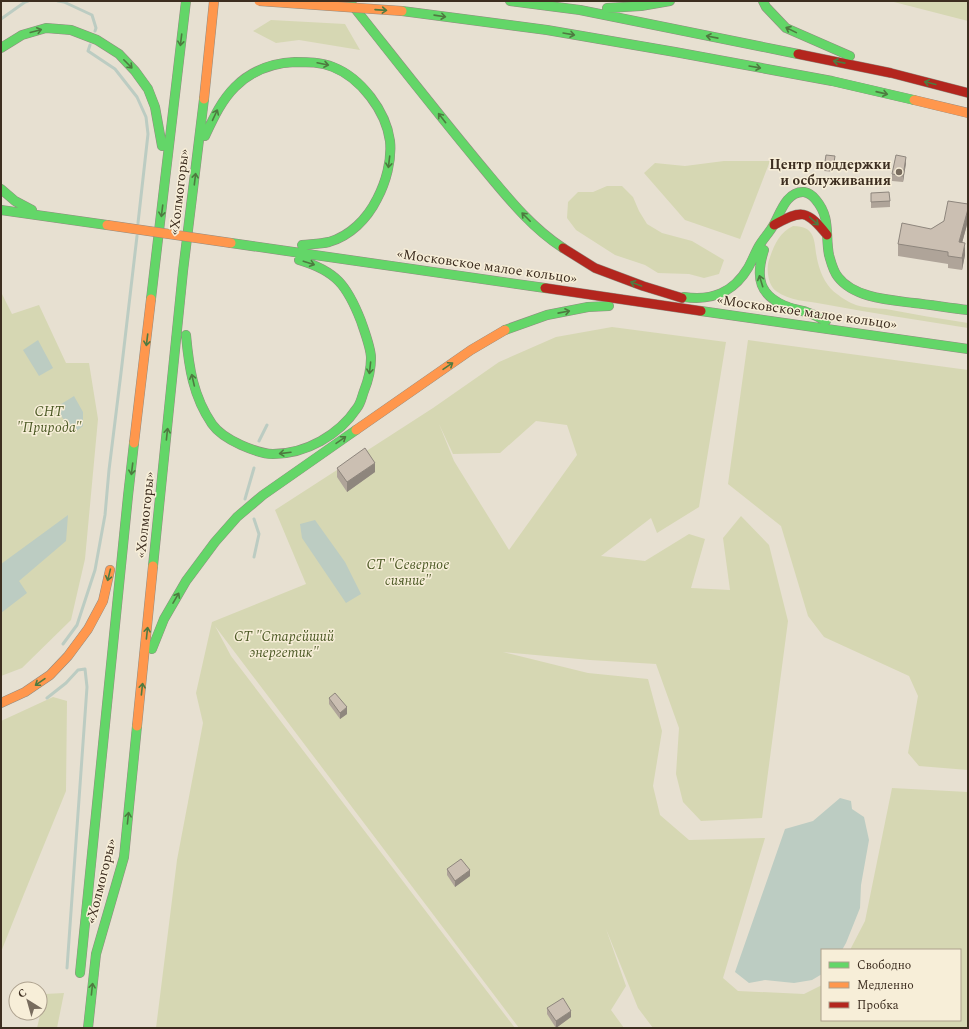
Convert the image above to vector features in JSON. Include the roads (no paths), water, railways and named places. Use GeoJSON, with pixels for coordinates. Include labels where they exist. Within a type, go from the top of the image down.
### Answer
{"type":"FeatureCollection","features":[{"type":"Feature","properties":{"kind":"highway","name":"«Холмогоры»"},"geometry":{"type":"LineString","coordinates":[[80,980],[128,496],[186,1]]}},
{"type":"Feature","properties":{"kind":"highway","name":"«Холмогоры»"},"geometry":{"type":"LineString","coordinates":[[88,1028],[96,954],[124,857],[183,271],[198,151],[214,1]]}},
{"type":"Feature","properties":{"kind":"highway"},"geometry":{"type":"LineString","coordinates":[[259,1],[402,11],[547,30],[832,81],[968,113]]}},
{"type":"Feature","properties":{"kind":"highway"},"geometry":{"type":"LineString","coordinates":[[349,1],[452,131],[516,207],[543,233],[561,247],[595,268],[642,286],[674,295],[720,313]]}},
{"type":"Feature","properties":{"kind":"highway"},"geometry":{"type":"LineString","coordinates":[[510,1],[580,10],[891,73],[968,93]]}},
{"type":"Feature","properties":{"kind":"highway"},"geometry":{"type":"LineString","coordinates":[[580,10],[641,6],[670,1]]}},
{"type":"Feature","properties":{"kind":"highway"},"geometry":{"type":"LineString","coordinates":[[763,1],[766,7],[786,28],[891,73]]}},
{"type":"Feature","properties":{"kind":"highway"},"geometry":{"type":"LineString","coordinates":[[1,48],[22,35],[46,28],[70,30],[88,36],[119,54],[135,71],[148,90],[155,107],[161,139],[165,183]]}},
{"type":"Feature","properties":{"kind":"highway"},"geometry":{"type":"LineString","coordinates":[[198,151],[217,110],[230,93],[242,81],[260,69],[279,63],[303,60],[326,64],[347,73],[364,87],[377,105],[387,127],[390,149],[388,173],[380,195],[369,213],[356,228],[337,239],[328,242],[270,248]]}},
{"type":"Feature","properties":{"kind":"highway"},"geometry":{"type":"LineString","coordinates":[[1,189],[22,206],[48,217]]}},
{"type":"Feature","properties":{"kind":"highway"},"geometry":{"type":"LineString","coordinates":[[674,295],[700,299],[725,292],[739,280],[746,271],[790,198],[797,193],[804,192],[812,195],[824,209],[827,220],[831,261],[834,271],[847,286],[870,296],[895,301],[968,310]]}},
{"type":"Feature","properties":{"kind":"highway","name":"«Московское малое кольцо»"},"geometry":{"type":"LineString","coordinates":[[1,210],[968,349]]}},
{"type":"Feature","properties":{"kind":"highway"},"geometry":{"type":"LineString","coordinates":[[828,235],[812,217],[805,214],[797,214],[786,218],[772,228],[759,266],[760,283],[764,291],[778,303],[790,308],[805,311],[852,333]]}},
{"type":"Feature","properties":{"kind":"highway"},"geometry":{"type":"LineString","coordinates":[[183,271],[188,360],[193,385],[200,404],[213,425],[229,440],[249,449],[272,454],[296,451],[321,442],[343,425],[358,407],[369,379],[371,358],[365,332],[355,306],[345,288],[331,274],[315,265],[259,247]]}},
{"type":"Feature","properties":{"kind":"highway"},"geometry":{"type":"LineString","coordinates":[[143,672],[164,619],[186,581],[215,542],[237,517],[263,495],[464,354],[508,328],[547,315],[588,307],[652,304]]}},
{"type":"Feature","properties":{"kind":"highway"},"geometry":{"type":"LineString","coordinates":[[1,703],[25,692],[50,675],[68,656],[88,629],[103,601],[128,496]]}},
{"type":"Feature","properties":{"kind":"waterway"},"geometry":{"type":"LineString","coordinates":[[1,19],[28,1]]}},
{"type":"Feature","properties":{"kind":"waterway"},"geometry":{"type":"LineString","coordinates":[[58,1],[64,2],[92,15],[96,28],[95,31]]}},
{"type":"Feature","properties":{"kind":"waterway"},"geometry":{"type":"LineString","coordinates":[[90,45],[88,51],[115,69],[137,97],[146,117],[148,134],[138,223]]}},
{"type":"Feature","properties":{"kind":"waterway"},"geometry":{"type":"LineString","coordinates":[[63,644],[77,625],[95,570],[105,515],[137,236]]}},
{"type":"Feature","properties":{"kind":"waterway"},"geometry":{"type":"LineString","coordinates":[[259,441],[267,425]]}},
{"type":"Feature","properties":{"kind":"waterway"},"geometry":{"type":"LineString","coordinates":[[245,499],[254,468]]}},
{"type":"Feature","properties":{"kind":"waterway"},"geometry":{"type":"LineString","coordinates":[[254,519],[259,534],[254,557]]}},
{"type":"Feature","properties":{"kind":"waterway"},"geometry":{"type":"LineString","coordinates":[[47,698],[66,683],[78,670],[85,669],[87,687],[67,968]]}},
{"type":"Feature","properties":{"kind":"place","name":"Центр поддержки и осблуживания"},"geometry":{"type":"Point","coordinates":[899,172]}},
{"type":"Feature","properties":{"kind":"park label","name":"СНТ \"Природа\""},"geometry":{"type":"Point","coordinates":[49,420]}},
{"type":"Feature","properties":{"kind":"park label","name":"СТ \"Северное сияние\""},"geometry":{"type":"Point","coordinates":[408,572]}},
{"type":"Feature","properties":{"kind":"park label","name":"СТ \"Старейший энергетик\""},"geometry":{"type":"Point","coordinates":[284,644]}}]}
